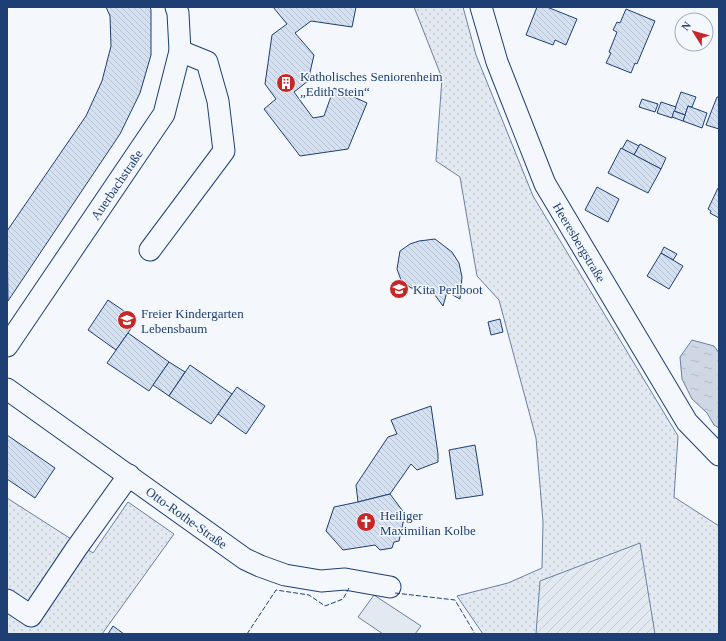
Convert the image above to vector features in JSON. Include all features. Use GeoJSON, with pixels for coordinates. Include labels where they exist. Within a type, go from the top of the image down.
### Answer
{"type":"FeatureCollection","features":[{"type":"Feature","properties":{"kind":"street","name":"Auerbachstraße"},"geometry":{"type":"LineString","coordinates":[[7,346],[164,114],[180,52],[178,13],[176,7]]}},
{"type":"Feature","properties":{"kind":"street","name":"Heeresbergstraße"},"geometry":{"type":"LineString","coordinates":[[481,7],[497,62],[545,184],[687,422],[719,455]]}},
{"type":"Feature","properties":{"kind":"street"},"geometry":{"type":"LineString","coordinates":[[150,250],[224,152],[218,101],[206,62],[180,52]]}},
{"type":"Feature","properties":{"kind":"street","name":"Otto-Rothe-Straße"},"geometry":{"type":"LineString","coordinates":[[7,389],[240,555],[260,566],[285,575],[321,581],[345,579],[390,587]]}},
{"type":"Feature","properties":{"kind":"street"},"geometry":{"type":"LineString","coordinates":[[7,600],[31,616],[128,475]]}},
{"type":"Feature","properties":{"kind":"shaded area"},"geometry":{"type":"Polygon","coordinates":[[[414,7],[463,7],[476,55],[533,196],[678,436],[674,497],[719,526],[719,634],[483,634],[457,596],[508,583],[542,568],[543,522],[536,438],[499,300],[477,276],[460,177],[436,161],[442,78],[414,7]]]}},
{"type":"Feature","properties":{"kind":"shaded area"},"geometry":{"type":"Polygon","coordinates":[[[7,498],[93,553],[128,502],[174,534],[102,634],[7,634],[7,498]]]}},
{"type":"Feature","properties":{"kind":"shaded area"},"geometry":{"type":"Polygon","coordinates":[[[640,543],[655,634],[536,634],[540,581],[640,543]]]}},
{"type":"Feature","properties":{"kind":"shaded area"},"geometry":{"type":"Polygon","coordinates":[[[374,595],[421,626],[415,634],[383,634],[358,617],[374,595]]]}},
{"type":"Feature","properties":{"kind":"water"},"geometry":{"type":"Polygon","coordinates":[[[692,340],[714,346],[719,353],[719,428],[714,425],[707,413],[692,399],[682,379],[680,357],[692,340]]]}},
{"type":"Feature","properties":{"kind":"building"},"geometry":{"type":"Polygon","coordinates":[[[106,7],[150,7],[151,55],[140,93],[120,134],[8,301],[7,231],[86,116],[102,81],[111,46],[110,16],[106,7]]]}},
{"type":"Feature","properties":{"kind":"building","name":"Katholisches Seniorenheim „Edith Stein“"},"geometry":{"type":"Polygon","coordinates":[[[273,7],[356,7],[352,27],[311,21],[295,33],[314,55],[308,81],[294,92],[313,118],[324,116],[334,88],[367,103],[348,149],[300,156],[264,109],[276,99],[265,84],[272,35],[287,24],[273,7]]]}},
{"type":"Feature","properties":{"kind":"building"},"geometry":{"type":"Polygon","coordinates":[[[537,7],[547,7],[577,19],[566,45],[555,40],[553,45],[526,35],[537,7]]]}},
{"type":"Feature","properties":{"kind":"building"},"geometry":{"type":"Polygon","coordinates":[[[626,9],[655,21],[637,64],[635,63],[631,73],[606,63],[611,53],[609,52],[617,32],[613,30],[617,22],[620,23],[626,9]]]}},
{"type":"Feature","properties":{"kind":"building"},"geometry":{"type":"Polygon","coordinates":[[[681,92],[696,97],[692,107],[688,106],[685,115],[674,111],[681,92]]]}},
{"type":"Feature","properties":{"kind":"building"},"geometry":{"type":"Polygon","coordinates":[[[717,97],[719,97],[719,129],[706,125],[717,97]]]}},
{"type":"Feature","properties":{"kind":"building"},"geometry":{"type":"Polygon","coordinates":[[[642,99],[658,104],[655,112],[639,107],[642,99]]]}},
{"type":"Feature","properties":{"kind":"building"},"geometry":{"type":"Polygon","coordinates":[[[661,102],[676,107],[672,118],[657,113],[661,102]]]}},
{"type":"Feature","properties":{"kind":"building"},"geometry":{"type":"Polygon","coordinates":[[[688,106],[707,113],[702,128],[683,121],[688,106]]]}},
{"type":"Feature","properties":{"kind":"building"},"geometry":{"type":"Polygon","coordinates":[[[674,111],[685,115],[683,121],[672,117],[674,111]]]}},
{"type":"Feature","properties":{"kind":"building"},"geometry":{"type":"Polygon","coordinates":[[[627,140],[639,146],[634,155],[622,149],[627,140]]]}},
{"type":"Feature","properties":{"kind":"building"},"geometry":{"type":"Polygon","coordinates":[[[640,144],[666,158],[661,169],[634,155],[640,144]]]}},
{"type":"Feature","properties":{"kind":"building"},"geometry":{"type":"Polygon","coordinates":[[[621,148],[661,169],[648,193],[608,173],[621,148]]]}},
{"type":"Feature","properties":{"kind":"building"},"geometry":{"type":"Polygon","coordinates":[[[597,187],[619,199],[608,222],[585,210],[597,187]]]}},
{"type":"Feature","properties":{"kind":"building"},"geometry":{"type":"Polygon","coordinates":[[[718,188],[719,218],[710,213],[711,211],[708,209],[718,188]]]}},
{"type":"Feature","properties":{"kind":"building"},"geometry":{"type":"Polygon","coordinates":[[[435,239],[452,252],[459,263],[462,277],[460,299],[447,292],[443,306],[429,287],[411,288],[401,280],[397,269],[400,251],[410,244],[435,239]]]}},
{"type":"Feature","properties":{"kind":"building"},"geometry":{"type":"Polygon","coordinates":[[[664,247],[677,254],[673,260],[661,253],[664,247]]]}},
{"type":"Feature","properties":{"kind":"building"},"geometry":{"type":"Polygon","coordinates":[[[661,253],[683,266],[669,289],[647,276],[661,253]]]}},
{"type":"Feature","properties":{"kind":"building"},"geometry":{"type":"Polygon","coordinates":[[[108,300],[137,320],[116,350],[88,330],[108,300]]]}},
{"type":"Feature","properties":{"kind":"building"},"geometry":{"type":"Polygon","coordinates":[[[500,319],[503,332],[491,335],[488,322],[500,319]]]}},
{"type":"Feature","properties":{"kind":"building"},"geometry":{"type":"Polygon","coordinates":[[[128,333],[169,362],[149,391],[107,363],[128,333]]]}},
{"type":"Feature","properties":{"kind":"building"},"geometry":{"type":"Polygon","coordinates":[[[169,362],[185,372],[169,396],[153,385],[169,362]]]}},
{"type":"Feature","properties":{"kind":"building"},"geometry":{"type":"Polygon","coordinates":[[[190,365],[232,394],[211,424],[169,396],[190,365]]]}},
{"type":"Feature","properties":{"kind":"building"},"geometry":{"type":"Polygon","coordinates":[[[237,387],[265,406],[246,434],[218,414],[237,387]]]}},
{"type":"Feature","properties":{"kind":"building"},"geometry":{"type":"Polygon","coordinates":[[[431,406],[438,462],[417,470],[411,464],[390,494],[358,502],[356,485],[388,437],[397,434],[391,420],[431,406]]]}},
{"type":"Feature","properties":{"kind":"building"},"geometry":{"type":"Polygon","coordinates":[[[7,435],[55,468],[35,498],[7,479],[7,435]]]}},
{"type":"Feature","properties":{"kind":"building"},"geometry":{"type":"Polygon","coordinates":[[[475,445],[483,495],[456,499],[449,450],[475,445]]]}},
{"type":"Feature","properties":{"kind":"building","name":"Heiliger Maximilian Kolbe"},"geometry":{"type":"Polygon","coordinates":[[[390,494],[405,514],[399,541],[394,542],[392,548],[380,550],[375,545],[343,550],[326,531],[334,507],[390,494]]]}},
{"type":"Feature","properties":{"kind":"building"},"geometry":{"type":"Polygon","coordinates":[[[113,626],[124,634],[108,634],[113,626]]]}},
{"type":"Feature","properties":{"kind":"fence"},"geometry":{"type":"LineString","coordinates":[[247,634],[276,590],[309,595],[325,606],[343,599],[349,588]]}},
{"type":"Feature","properties":{"kind":"fence"},"geometry":{"type":"LineString","coordinates":[[395,593],[455,600],[475,634]]}},
{"type":"Feature","properties":{"kind":"place","name":"Katholisches Seniorenheim „Edith Stein“"},"geometry":{"type":"Point","coordinates":[286,83]}},
{"type":"Feature","properties":{"kind":"place","name":"Kita Perlboot"},"geometry":{"type":"Point","coordinates":[399,289]}},
{"type":"Feature","properties":{"kind":"place","name":"Freier Kindergarten Lebensbaum"},"geometry":{"type":"Point","coordinates":[127,320]}},
{"type":"Feature","properties":{"kind":"place","name":"Heiliger Maximilian Kolbe"},"geometry":{"type":"Point","coordinates":[366,522]}}]}
